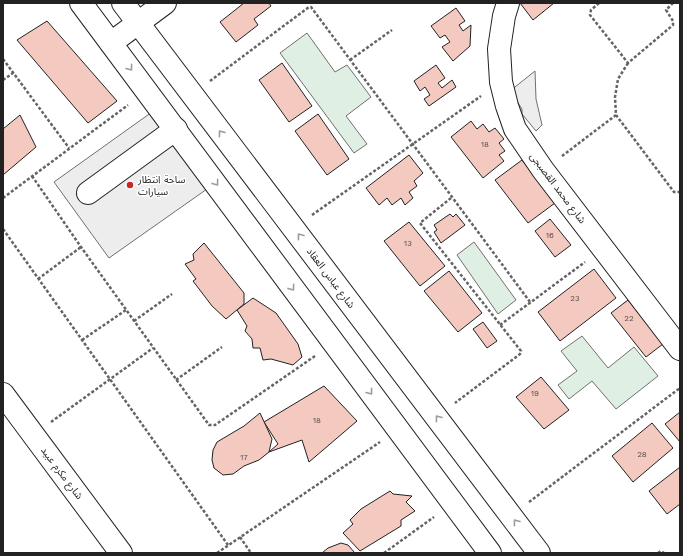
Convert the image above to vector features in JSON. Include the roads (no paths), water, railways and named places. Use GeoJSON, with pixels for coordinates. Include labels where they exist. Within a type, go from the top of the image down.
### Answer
{"type":"FeatureCollection","features":[{"type":"Feature","properties":{"kind":"street"},"geometry":{"type":"LineString","coordinates":[[81,3],[176,129],[333,344],[454,503],[490,553]]}},
{"type":"Feature","properties":{"kind":"street","name":"شارع عباس العقاد"},"geometry":{"type":"LineString","coordinates":[[123,3],[437,416],[539,553]]}},
{"type":"Feature","properties":{"kind":"street"},"geometry":{"type":"LineString","coordinates":[[111,43],[165,3]]}},
{"type":"Feature","properties":{"kind":"street","name":"شارع محمد القصبجى"},"geometry":{"type":"LineString","coordinates":[[508,3],[504,16],[499,49],[501,82],[506,106],[515,129],[603,249],[680,349]]}},
{"type":"Feature","properties":{"kind":"street"},"geometry":{"type":"LineString","coordinates":[[88,193],[176,129]]}},
{"type":"Feature","properties":{"kind":"street","name":"شارع مكرم عبيد"},"geometry":{"type":"LineString","coordinates":[[3,394],[121,553]]}},
{"type":"Feature","properties":{"kind":"place","name":"ساحة انتظار سيارات"},"geometry":{"type":"Point","coordinates":[130,185]}}]}
